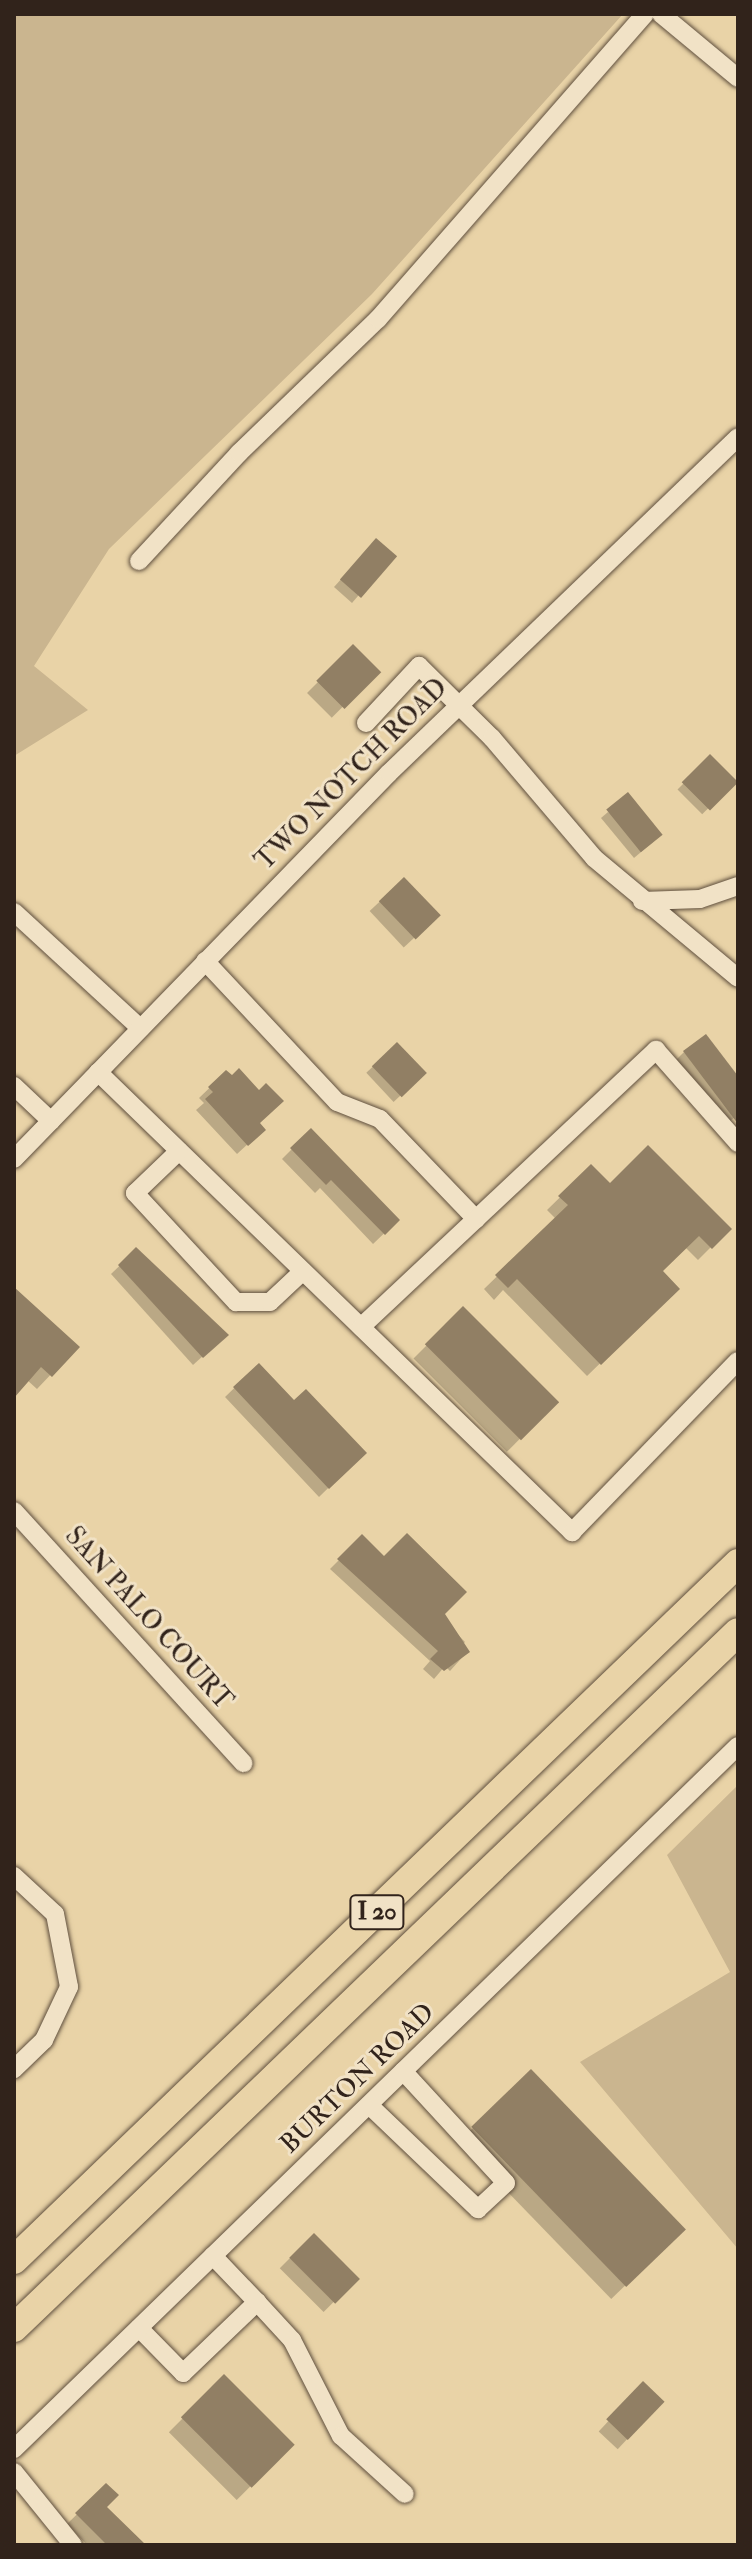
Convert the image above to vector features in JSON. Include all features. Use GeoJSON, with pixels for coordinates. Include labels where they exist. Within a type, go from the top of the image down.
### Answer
{"type":"FeatureCollection","features":[{"type":"Feature","properties":{"kind":"highway","name":"I 20"},"geometry":{"type":"LineString","coordinates":[[14,2260],[738,1563]]}},
{"type":"Feature","properties":{"kind":"highway","name":"I 20"},"geometry":{"type":"LineString","coordinates":[[14,2328],[738,1632]]}},
{"type":"Feature","properties":{"kind":"street"},"geometry":{"type":"LineString","coordinates":[[139,561],[239,453],[378,319],[645,14]]}},
{"type":"Feature","properties":{"kind":"street"},"geometry":{"type":"LineString","coordinates":[[661,14],[738,78]]}},
{"type":"Feature","properties":{"kind":"street","name":"TWO NOTCH ROAD"},"geometry":{"type":"LineString","coordinates":[[14,1159],[459,703],[738,437]]}},
{"type":"Feature","properties":{"kind":"street"},"geometry":{"type":"LineString","coordinates":[[366,723],[419,666],[459,703],[594,858],[738,978]]}},
{"type":"Feature","properties":{"kind":"street"},"geometry":{"type":"LineString","coordinates":[[642,901],[700,899],[738,886]]}},
{"type":"Feature","properties":{"kind":"street"},"geometry":{"type":"LineString","coordinates":[[14,912],[140,1028]]}},
{"type":"Feature","properties":{"kind":"street"},"geometry":{"type":"LineString","coordinates":[[205,961],[337,1102],[380,1119],[476,1219]]}},
{"type":"Feature","properties":{"kind":"street"},"geometry":{"type":"LineString","coordinates":[[361,1327],[656,1050],[738,1143]]}},
{"type":"Feature","properties":{"kind":"street"},"geometry":{"type":"LineString","coordinates":[[98,1072],[572,1532],[738,1361]]}},
{"type":"Feature","properties":{"kind":"street"},"geometry":{"type":"LineString","coordinates":[[14,1086],[51,1121]]}},
{"type":"Feature","properties":{"kind":"street"},"geometry":{"type":"LineString","coordinates":[[179,1151],[135,1193],[236,1302],[270,1302],[303,1271]]}},
{"type":"Feature","properties":{"kind":"street","name":"SAN PALO COURT"},"geometry":{"type":"LineString","coordinates":[[14,1511],[243,1763]]}},
{"type":"Feature","properties":{"kind":"street","name":"BURTON ROAD"},"geometry":{"type":"LineString","coordinates":[[14,2449],[738,1746]]}},
{"type":"Feature","properties":{"kind":"street"},"geometry":{"type":"LineString","coordinates":[[14,1876],[55,1914],[69,1987],[44,2040],[14,2069]]}},
{"type":"Feature","properties":{"kind":"street"},"geometry":{"type":"LineString","coordinates":[[369,2105],[478,2209],[506,2183],[403,2071]]}},
{"type":"Feature","properties":{"kind":"street"},"geometry":{"type":"LineString","coordinates":[[213,2256],[292,2340],[341,2436],[405,2494]]}},
{"type":"Feature","properties":{"kind":"street"},"geometry":{"type":"LineString","coordinates":[[139,2328],[183,2373],[257,2302]]}},
{"type":"Feature","properties":{"kind":"street"},"geometry":{"type":"LineString","coordinates":[[14,2472],[73,2545]]}},
{"type":"Feature","properties":{"kind":"shaded area"},"geometry":{"type":"Polygon","coordinates":[[[14,14],[623,14],[372,294],[109,549],[34,666],[88,710],[14,756],[14,14]]]}},
{"type":"Feature","properties":{"kind":"shaded area"},"geometry":{"type":"Polygon","coordinates":[[[738,1785],[738,2249],[580,2062],[730,1972],[667,1855],[738,1785]]]}},
{"type":"Feature","properties":{"kind":"building"},"geometry":{"type":"Polygon","coordinates":[[[376,538],[397,556],[361,598],[340,580],[376,538]]]}},
{"type":"Feature","properties":{"kind":"building"},"geometry":{"type":"Polygon","coordinates":[[[353,644],[381,672],[345,709],[316,681],[353,644]]]}},
{"type":"Feature","properties":{"kind":"building"},"geometry":{"type":"Polygon","coordinates":[[[710,754],[738,783],[710,811],[682,782],[710,754]]]}},
{"type":"Feature","properties":{"kind":"building"},"geometry":{"type":"Polygon","coordinates":[[[628,792],[663,835],[641,852],[606,810],[628,792]]]}},
{"type":"Feature","properties":{"kind":"building"},"geometry":{"type":"Polygon","coordinates":[[[404,877],[441,915],[416,939],[379,901],[404,877]]]}},
{"type":"Feature","properties":{"kind":"building"},"geometry":{"type":"Polygon","coordinates":[[[706,1034],[738,1076],[738,1124],[683,1051],[706,1034]]]}},
{"type":"Feature","properties":{"kind":"building"},"geometry":{"type":"Polygon","coordinates":[[[397,1042],[427,1073],[402,1097],[372,1066],[397,1042]]]}},
{"type":"Feature","properties":{"kind":"building"},"geometry":{"type":"Polygon","coordinates":[[[239,1068],[259,1090],[266,1083],[284,1101],[260,1123],[266,1130],[248,1146],[205,1099],[213,1092],[208,1087],[226,1070],[232,1075],[239,1068]]]}},
{"type":"Feature","properties":{"kind":"building"},"geometry":{"type":"Polygon","coordinates":[[[311,1128],[400,1220],[385,1235],[331,1180],[326,1185],[290,1148],[311,1128]]]}},
{"type":"Feature","properties":{"kind":"building"},"geometry":{"type":"Polygon","coordinates":[[[648,1145],[732,1229],[712,1249],[699,1236],[663,1271],[680,1289],[601,1365],[517,1279],[508,1288],[495,1275],[568,1205],[558,1196],[591,1164],[610,1183],[648,1145]]]}},
{"type":"Feature","properties":{"kind":"building"},"geometry":{"type":"Polygon","coordinates":[[[136,1247],[229,1335],[203,1358],[118,1265],[136,1247]]]}},
{"type":"Feature","properties":{"kind":"building"},"geometry":{"type":"Polygon","coordinates":[[[14,1287],[80,1347],[52,1377],[41,1367],[14,1398],[14,1287]]]}},
{"type":"Feature","properties":{"kind":"building"},"geometry":{"type":"Polygon","coordinates":[[[463,1306],[559,1402],[521,1440],[425,1344],[463,1306]]]}},
{"type":"Feature","properties":{"kind":"building"},"geometry":{"type":"Polygon","coordinates":[[[259,1363],[294,1400],[306,1389],[367,1453],[329,1489],[233,1387],[259,1363]]]}},
{"type":"Feature","properties":{"kind":"building"},"geometry":{"type":"Polygon","coordinates":[[[407,1533],[467,1592],[445,1614],[470,1652],[444,1671],[430,1659],[438,1651],[337,1559],[362,1534],[384,1556],[407,1533]]]}},
{"type":"Feature","properties":{"kind":"building"},"geometry":{"type":"Polygon","coordinates":[[[531,2069],[686,2229],[626,2287],[471,2127],[531,2069]]]}},
{"type":"Feature","properties":{"kind":"building"},"geometry":{"type":"Polygon","coordinates":[[[314,2233],[360,2279],[335,2304],[289,2258],[314,2233]]]}},
{"type":"Feature","properties":{"kind":"building"},"geometry":{"type":"Polygon","coordinates":[[[224,2374],[295,2445],[252,2488],[181,2417],[224,2374]]]}},
{"type":"Feature","properties":{"kind":"building"},"geometry":{"type":"Polygon","coordinates":[[[643,2381],[665,2402],[628,2440],[606,2419],[643,2381]]]}},
{"type":"Feature","properties":{"kind":"building"},"geometry":{"type":"Polygon","coordinates":[[[106,2483],[119,2495],[107,2507],[146,2545],[107,2545],[75,2513],[106,2483]]]}}]}
